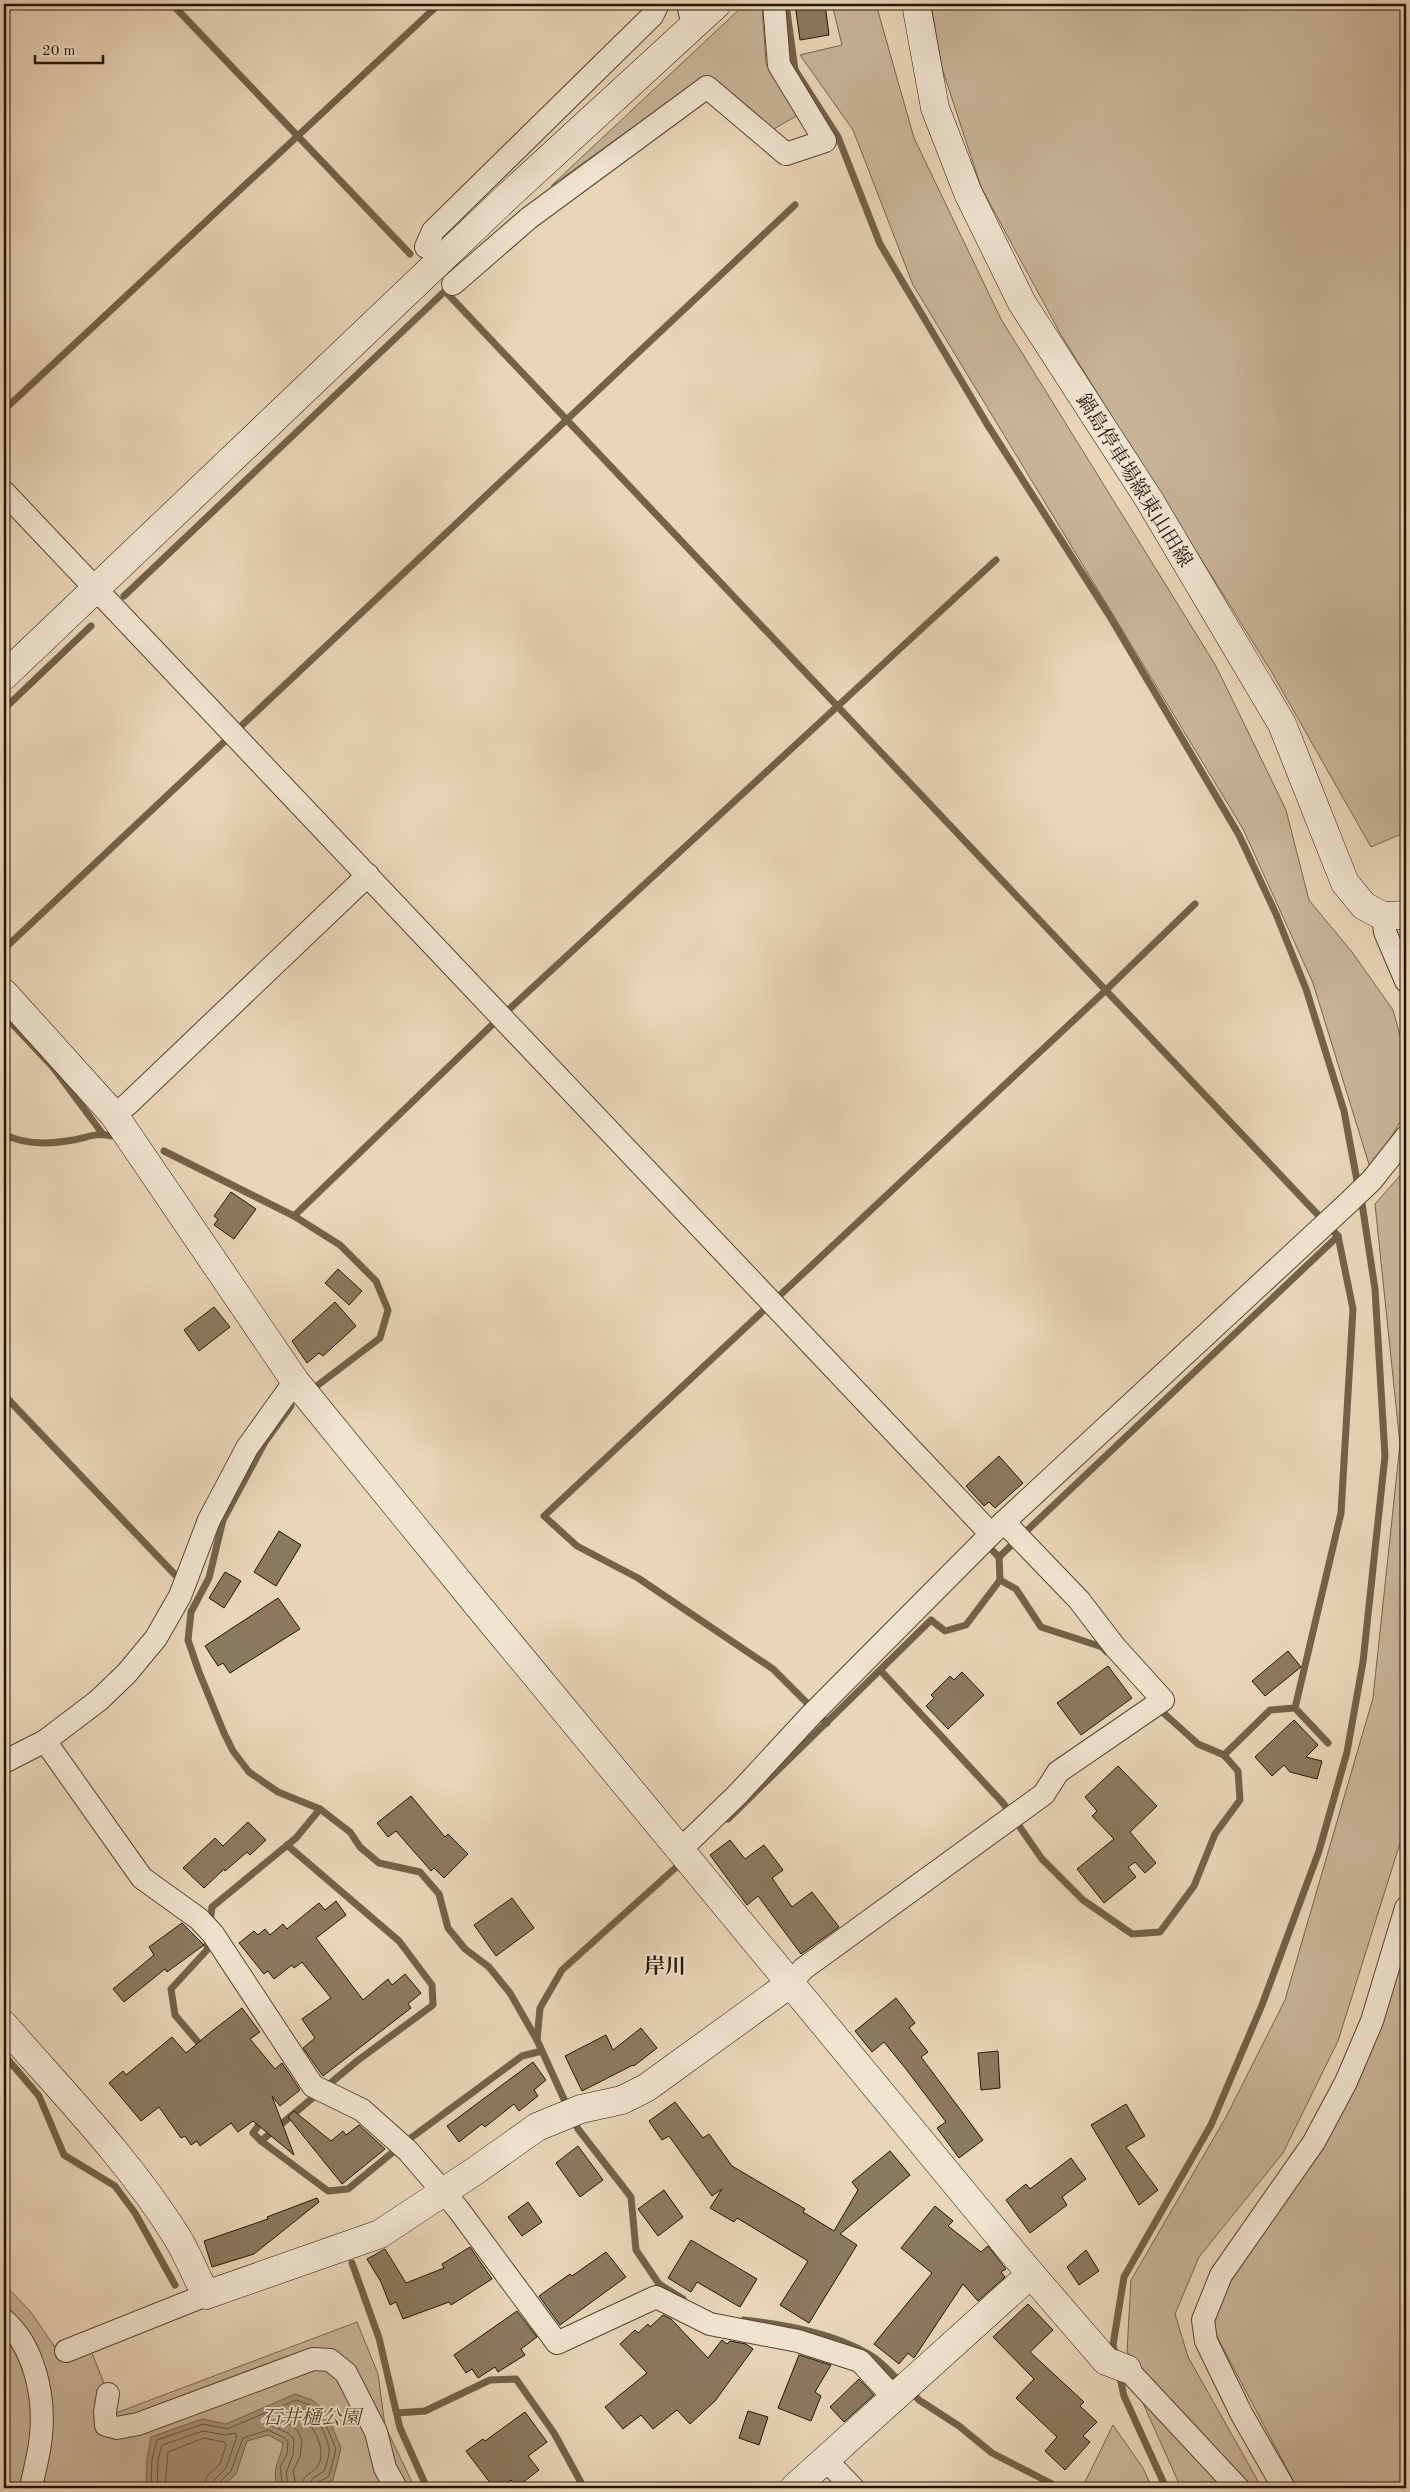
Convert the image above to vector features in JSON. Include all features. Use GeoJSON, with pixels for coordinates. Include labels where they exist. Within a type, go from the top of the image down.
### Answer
{"type":"FeatureCollection","features":[{"type":"Feature","properties":{"kind":"street"},"geometry":{"type":"LineString","coordinates":[[426,247],[433,231],[652,16],[658,4]]}},
{"type":"Feature","properties":{"kind":"street"},"geometry":{"type":"LineString","coordinates":[[4,676],[509,195],[690,15],[717,4]]}},
{"type":"Feature","properties":{"kind":"street"},"geometry":{"type":"LineString","coordinates":[[453,284],[529,218],[708,87],[786,154],[825,141],[779,65],[774,4]]}},
{"type":"Feature","properties":{"kind":"street","name":"鍋島停車場線東山田線"},"geometry":{"type":"LineString","coordinates":[[916,4],[935,108],[968,193],[1022,303],[1150,501],[1282,724],[1345,884],[1364,906],[1399,915]]}},
{"type":"Feature","properties":{"kind":"street"},"geometry":{"type":"LineString","coordinates":[[4,492],[233,734],[362,881],[500,1018],[638,1160],[772,1303],[1002,1536],[1079,1600],[1157,1704],[1058,1772],[1044,1794],[803,1969],[791,1983],[646,2088],[622,2100],[573,2112],[537,2127],[443,2193],[380,2234],[206,2295],[66,2350]]}},
{"type":"Feature","properties":{"kind":"street"},"geometry":{"type":"LineString","coordinates":[[114,1115],[128,1104],[362,881]]}},
{"type":"Feature","properties":{"kind":"street"},"geometry":{"type":"LineString","coordinates":[[1399,915],[1385,932],[1406,981]]}},
{"type":"Feature","properties":{"kind":"street"},"geometry":{"type":"LineString","coordinates":[[4,993],[114,1115],[295,1381],[686,1857],[1031,2274],[1116,2365],[1238,2488]]}},
{"type":"Feature","properties":{"kind":"street"},"geometry":{"type":"LineString","coordinates":[[686,1857],[737,1795],[816,1710],[1002,1536],[1325,1222],[1372,1180],[1406,1137]]}},
{"type":"Feature","properties":{"kind":"street"},"geometry":{"type":"LineString","coordinates":[[4,1762],[45,1741],[99,1700],[127,1673],[156,1638],[180,1596],[209,1520],[247,1448],[295,1381]]}},
{"type":"Feature","properties":{"kind":"street"},"geometry":{"type":"LineString","coordinates":[[45,1741],[142,1878],[206,1927],[314,2086],[362,2110],[402,2146],[458,2209],[556,2344],[656,2297],[710,2324],[798,2341],[860,2361],[903,2389]]}},
{"type":"Feature","properties":{"kind":"street"},"geometry":{"type":"LineString","coordinates":[[1284,2488],[1241,2413],[1206,2341],[1203,2320],[1221,2274],[1314,2142],[1346,2082],[1372,2021],[1406,1908]]}},
{"type":"Feature","properties":{"kind":"street"},"geometry":{"type":"LineString","coordinates":[[4,2025],[147,2193],[178,2239],[206,2295]]}},
{"type":"Feature","properties":{"kind":"street"},"geometry":{"type":"LineString","coordinates":[[794,2488],[1031,2274]]}},
{"type":"Feature","properties":{"kind":"street"},"geometry":{"type":"LineString","coordinates":[[4,2320],[14,2329],[32,2360],[40,2398],[41,2434],[31,2488]]}},
{"type":"Feature","properties":{"kind":"street"},"geometry":{"type":"LineString","coordinates":[[108,2394],[101,2426],[117,2428],[138,2424],[314,2359],[330,2360],[346,2374],[376,2432],[385,2468],[396,2488]]}},
{"type":"Feature","properties":{"kind":"street"},"geometry":{"type":"LineString","coordinates":[[825,2459],[853,2488]]}},
{"type":"Feature","properties":{"kind":"green space"},"geometry":{"type":"Polygon","coordinates":[[[745,4],[762,4],[766,64],[798,115],[772,130],[703,77],[551,186],[745,4]]]}},
{"type":"Feature","properties":{"kind":"green space"},"geometry":{"type":"Polygon","coordinates":[[[832,4],[876,4],[914,138],[1001,319],[1216,666],[1286,810],[1309,900],[1352,952],[1393,1010],[1406,1057],[1403,1117],[1371,1171],[1313,983],[1243,829],[913,285],[853,130],[800,55],[842,45],[832,4]]]}},
{"type":"Feature","properties":{"kind":"green space"},"geometry":{"type":"Polygon","coordinates":[[[931,4],[1406,4],[1406,832],[1371,847],[1271,671],[1061,335],[981,187],[942,68],[931,4]]]}},
{"type":"Feature","properties":{"kind":"green space"},"geometry":{"type":"Polygon","coordinates":[[[1406,1169],[1406,1824],[1338,2041],[1283,2153],[1199,2257],[1175,2314],[1188,2357],[1262,2488],[1251,2488],[1127,2352],[1131,2280],[1226,2117],[1285,2000],[1373,1698],[1400,1444],[1375,1204],[1406,1169]]]}},
{"type":"Feature","properties":{"kind":"green space"},"geometry":{"type":"Polygon","coordinates":[[[1406,1937],[1406,2488],[1297,2488],[1212,2327],[1219,2292],[1315,2153],[1406,1937]]]}},
{"type":"Feature","properties":{"kind":"green space","name":"石井樋公園"},"geometry":{"type":"Polygon","coordinates":[[[4,2284],[30,2311],[61,2356],[92,2353],[116,2413],[357,2322],[378,2374],[385,2426],[415,2488],[4,2488],[4,2466],[10,2417],[4,2394],[4,2284]]]}},
{"type":"Feature","properties":{"kind":"green space"},"geometry":{"type":"Polygon","coordinates":[[[1138,2392],[1228,2488],[1181,2488],[1138,2392]]]}},
{"type":"Feature","properties":{"kind":"green space"},"geometry":{"type":"Polygon","coordinates":[[[1113,2425],[1143,2468],[1152,2488],[1082,2488],[1113,2425]]]}},
{"type":"Feature","properties":{"kind":"water"},"geometry":{"type":"Polygon","coordinates":[[[295,2394],[312,2400],[326,2412],[341,2448],[333,2480],[317,2488],[278,2488],[275,2474],[283,2443],[268,2435],[247,2441],[236,2474],[221,2488],[146,2488],[147,2459],[151,2437],[202,2419],[226,2424],[295,2394]]]}},
{"type":"Feature","properties":{"kind":"building"},"geometry":{"type":"Polygon","coordinates":[[[795,4],[825,4],[829,35],[800,40],[795,4]]]}},
{"type":"Feature","properties":{"kind":"building"},"geometry":{"type":"Polygon","coordinates":[[[231,1192],[256,1209],[234,1239],[214,1225],[218,1219],[214,1216],[231,1192]]]}},
{"type":"Feature","properties":{"kind":"building"},"geometry":{"type":"Polygon","coordinates":[[[338,1269],[362,1291],[349,1305],[325,1283],[338,1269]]]}},
{"type":"Feature","properties":{"kind":"building"},"geometry":{"type":"Polygon","coordinates":[[[335,1302],[356,1326],[323,1356],[319,1353],[307,1363],[292,1341],[335,1302]]]}},
{"type":"Feature","properties":{"kind":"building"},"geometry":{"type":"Polygon","coordinates":[[[214,1307],[230,1327],[199,1351],[184,1330],[214,1307]]]}},
{"type":"Feature","properties":{"kind":"building"},"geometry":{"type":"Polygon","coordinates":[[[999,1456],[1023,1483],[995,1508],[989,1502],[984,1506],[966,1486],[999,1456]]]}},
{"type":"Feature","properties":{"kind":"building"},"geometry":{"type":"Polygon","coordinates":[[[279,1531],[301,1545],[276,1586],[254,1572],[279,1531]]]}},
{"type":"Feature","properties":{"kind":"building"},"geometry":{"type":"Polygon","coordinates":[[[225,1572],[241,1581],[224,1608],[209,1598],[225,1572]]]}},
{"type":"Feature","properties":{"kind":"building"},"geometry":{"type":"Polygon","coordinates":[[[278,1598],[300,1629],[230,1673],[223,1663],[218,1666],[205,1646],[278,1598]]]}},
{"type":"Feature","properties":{"kind":"building"},"geometry":{"type":"Polygon","coordinates":[[[1288,1651],[1301,1667],[1265,1696],[1252,1681],[1288,1651]]]}},
{"type":"Feature","properties":{"kind":"building"},"geometry":{"type":"Polygon","coordinates":[[[1108,1666],[1132,1698],[1081,1735],[1057,1703],[1108,1666]]]}},
{"type":"Feature","properties":{"kind":"building"},"geometry":{"type":"Polygon","coordinates":[[[962,1672],[984,1695],[948,1729],[926,1706],[934,1698],[931,1695],[950,1676],[954,1680],[962,1672]]]}},
{"type":"Feature","properties":{"kind":"building"},"geometry":{"type":"Polygon","coordinates":[[[1294,1720],[1318,1745],[1306,1757],[1322,1761],[1317,1779],[1290,1772],[1284,1765],[1272,1776],[1255,1757],[1294,1720]]]}},
{"type":"Feature","properties":{"kind":"building"},"geometry":{"type":"Polygon","coordinates":[[[1118,1766],[1157,1806],[1130,1832],[1156,1863],[1145,1873],[1135,1862],[1128,1867],[1136,1877],[1104,1903],[1077,1869],[1114,1839],[1092,1816],[1097,1811],[1085,1797],[1118,1766]]]}},
{"type":"Feature","properties":{"kind":"building"},"geometry":{"type":"Polygon","coordinates":[[[411,1796],[445,1837],[448,1834],[468,1854],[444,1878],[434,1868],[431,1871],[396,1831],[388,1837],[377,1823],[411,1796]]]}},
{"type":"Feature","properties":{"kind":"building"},"geometry":{"type":"Polygon","coordinates":[[[248,1822],[266,1840],[250,1855],[247,1852],[225,1871],[224,1869],[204,1888],[183,1868],[215,1838],[223,1846],[248,1822]]]}},
{"type":"Feature","properties":{"kind":"building"},"geometry":{"type":"Polygon","coordinates":[[[730,1840],[745,1859],[764,1845],[783,1870],[772,1878],[792,1907],[812,1892],[839,1927],[801,1954],[758,1896],[747,1905],[710,1855],[730,1840]]]}},
{"type":"Feature","properties":{"kind":"building"},"geometry":{"type":"Polygon","coordinates":[[[512,1898],[534,1928],[496,1956],[474,1925],[512,1898]]]}},
{"type":"Feature","properties":{"kind":"building"},"geometry":{"type":"Polygon","coordinates":[[[336,1901],[346,1915],[316,1938],[363,2000],[388,1979],[392,1985],[405,1974],[421,1993],[408,2004],[411,2008],[323,2076],[303,2048],[315,2038],[302,2019],[331,1998],[302,1962],[294,1968],[292,1965],[274,1979],[268,1971],[264,1974],[239,1943],[254,1931],[258,1935],[265,1929],[270,1935],[283,1924],[287,1929],[319,1903],[325,1910],[336,1901]]]}},
{"type":"Feature","properties":{"kind":"building"},"geometry":{"type":"Polygon","coordinates":[[[182,1923],[204,1945],[167,1972],[165,1969],[124,2002],[113,1989],[154,1955],[149,1947],[182,1923]]]}},
{"type":"Feature","properties":{"kind":"building"},"geometry":{"type":"Polygon","coordinates":[[[896,1998],[915,2023],[909,2028],[928,2052],[921,2057],[983,2140],[959,2158],[937,2128],[946,2122],[884,2042],[872,2052],[855,2031],[896,1998]]]}},
{"type":"Feature","properties":{"kind":"building"},"geometry":{"type":"Polygon","coordinates":[[[242,2008],[260,2032],[250,2039],[275,2069],[282,2063],[300,2090],[280,2106],[272,2096],[294,2155],[253,2121],[238,2132],[231,2123],[200,2146],[197,2141],[191,2145],[185,2136],[181,2138],[159,2107],[141,2121],[109,2083],[123,2071],[126,2075],[172,2037],[186,2053],[242,2008]]]}},
{"type":"Feature","properties":{"kind":"building"},"geometry":{"type":"Polygon","coordinates":[[[641,2028],[657,2048],[634,2066],[582,2091],[565,2056],[606,2035],[613,2050],[641,2028]]]}},
{"type":"Feature","properties":{"kind":"building"},"geometry":{"type":"Polygon","coordinates":[[[998,2051],[1000,2088],[981,2090],[978,2053],[998,2051]]]}},
{"type":"Feature","properties":{"kind":"building"},"geometry":{"type":"Polygon","coordinates":[[[533,2062],[546,2080],[534,2090],[538,2096],[519,2111],[514,2104],[485,2127],[482,2124],[459,2142],[447,2126],[533,2062]]]}},
{"type":"Feature","properties":{"kind":"building"},"geometry":{"type":"Polygon","coordinates":[[[675,2102],[703,2138],[709,2134],[732,2166],[805,2209],[803,2212],[834,2231],[858,2190],[852,2182],[890,2151],[910,2175],[840,2234],[857,2245],[809,2323],[780,2305],[808,2261],[737,2218],[734,2222],[710,2208],[722,2189],[712,2196],[669,2136],[662,2140],[649,2121],[675,2102]]]}},
{"type":"Feature","properties":{"kind":"building"},"geometry":{"type":"Polygon","coordinates":[[[1126,2104],[1145,2136],[1126,2147],[1158,2190],[1139,2205],[1091,2125],[1126,2104]]]}},
{"type":"Feature","properties":{"kind":"building"},"geometry":{"type":"Polygon","coordinates":[[[294,2111],[331,2141],[343,2131],[346,2135],[359,2125],[385,2149],[342,2184],[288,2117],[294,2111]]]}},
{"type":"Feature","properties":{"kind":"building"},"geometry":{"type":"Polygon","coordinates":[[[578,2146],[603,2180],[580,2197],[556,2163],[578,2146]]]}},
{"type":"Feature","properties":{"kind":"building"},"geometry":{"type":"Polygon","coordinates":[[[1071,2158],[1086,2179],[1062,2197],[1067,2205],[1030,2233],[1006,2200],[1026,2184],[1030,2189],[1071,2158]]]}},
{"type":"Feature","properties":{"kind":"building"},"geometry":{"type":"Polygon","coordinates":[[[664,2190],[683,2217],[658,2236],[638,2209],[664,2190]]]}},
{"type":"Feature","properties":{"kind":"building"},"geometry":{"type":"Polygon","coordinates":[[[317,2198],[319,2202],[254,2254],[212,2267],[204,2241],[268,2219],[267,2217],[317,2198]]]}},
{"type":"Feature","properties":{"kind":"building"},"geometry":{"type":"Polygon","coordinates":[[[528,2202],[542,2222],[522,2236],[508,2217],[528,2202]]]}},
{"type":"Feature","properties":{"kind":"building"},"geometry":{"type":"Polygon","coordinates":[[[935,2206],[953,2221],[948,2226],[981,2252],[988,2246],[1006,2269],[1001,2272],[1005,2277],[978,2301],[963,2284],[914,2358],[908,2353],[899,2364],[874,2344],[932,2273],[901,2248],[935,2206]]]}},
{"type":"Feature","properties":{"kind":"building"},"geometry":{"type":"Polygon","coordinates":[[[691,2240],[757,2279],[740,2307],[697,2282],[691,2292],[668,2278],[691,2240]]]}},
{"type":"Feature","properties":{"kind":"building"},"geometry":{"type":"Polygon","coordinates":[[[470,2247],[492,2279],[451,2305],[449,2302],[403,2319],[396,2302],[390,2305],[381,2282],[367,2259],[385,2249],[406,2283],[444,2268],[442,2264],[470,2247]]]}},
{"type":"Feature","properties":{"kind":"building"},"geometry":{"type":"Polygon","coordinates":[[[1086,2250],[1099,2271],[1079,2285],[1067,2267],[1086,2250]]]}},
{"type":"Feature","properties":{"kind":"building"},"geometry":{"type":"Polygon","coordinates":[[[606,2252],[626,2277],[560,2325],[539,2296],[606,2252]]]}},
{"type":"Feature","properties":{"kind":"building"},"geometry":{"type":"Polygon","coordinates":[[[1028,2304],[1053,2330],[1030,2352],[1084,2402],[1080,2406],[1097,2422],[1083,2436],[1090,2442],[1065,2470],[1045,2451],[1057,2437],[1016,2398],[1034,2379],[993,2337],[1028,2304]]]}},
{"type":"Feature","properties":{"kind":"building"},"geometry":{"type":"Polygon","coordinates":[[[517,2311],[537,2337],[521,2349],[525,2355],[498,2372],[495,2367],[478,2378],[472,2369],[466,2373],[454,2355],[517,2311]]]}},
{"type":"Feature","properties":{"kind":"building"},"geometry":{"type":"Polygon","coordinates":[[[663,2315],[671,2319],[708,2358],[722,2340],[727,2344],[730,2341],[746,2344],[753,2349],[715,2401],[690,2424],[677,2410],[653,2429],[641,2415],[623,2429],[605,2407],[647,2373],[620,2344],[635,2330],[638,2333],[648,2324],[650,2327],[663,2315]]]}},
{"type":"Feature","properties":{"kind":"building"},"geometry":{"type":"Polygon","coordinates":[[[799,2355],[831,2365],[815,2392],[821,2396],[811,2421],[778,2408],[799,2355]]]}},
{"type":"Feature","properties":{"kind":"building"},"geometry":{"type":"Polygon","coordinates":[[[859,2379],[874,2395],[844,2422],[830,2407],[859,2379]]]}},
{"type":"Feature","properties":{"kind":"building"},"geometry":{"type":"Polygon","coordinates":[[[748,2411],[768,2417],[759,2445],[739,2438],[748,2411]]]}},
{"type":"Feature","properties":{"kind":"building"},"geometry":{"type":"Polygon","coordinates":[[[525,2412],[547,2442],[528,2456],[539,2470],[517,2487],[511,2480],[500,2488],[494,2488],[466,2451],[483,2439],[485,2441],[525,2412]]]}},
{"type":"Feature","properties":{"kind":"waterway"},"geometry":{"type":"LineString","coordinates":[[172,4],[410,254]]}},
{"type":"Feature","properties":{"kind":"waterway"},"geometry":{"type":"LineString","coordinates":[[4,410],[439,4]]}},
{"type":"Feature","properties":{"kind":"waterway"},"geometry":{"type":"LineString","coordinates":[[786,4],[795,70],[838,137],[880,244],[987,424],[1109,615],[1239,835],[1276,914],[1306,989],[1344,1111],[1358,1186]]}},
{"type":"Feature","properties":{"kind":"waterway"},"geometry":{"type":"LineString","coordinates":[[4,949],[795,205]]}},
{"type":"Feature","properties":{"kind":"waterway"},"geometry":{"type":"LineString","coordinates":[[124,596],[445,291],[1338,1236],[999,1557]]}},
{"type":"Feature","properties":{"kind":"waterway"},"geometry":{"type":"LineString","coordinates":[[294,1216],[493,1024],[996,560]]}},
{"type":"Feature","properties":{"kind":"waterway"},"geometry":{"type":"LineString","coordinates":[[4,709],[91,626]]}},
{"type":"Feature","properties":{"kind":"waterway"},"geometry":{"type":"LineString","coordinates":[[827,1723],[773,1669],[638,1578],[577,1546],[544,1516],[1105,991],[1195,904]]}},
{"type":"Feature","properties":{"kind":"waterway"},"geometry":{"type":"LineString","coordinates":[[4,1015],[52,1066],[102,1133]]}},
{"type":"Feature","properties":{"kind":"waterway"},"geometry":{"type":"LineString","coordinates":[[4,1134],[12,1138],[38,1143],[65,1141],[96,1135],[111,1136]]}},
{"type":"Feature","properties":{"kind":"waterway"},"geometry":{"type":"LineString","coordinates":[[164,1151],[294,1216],[340,1245],[376,1281],[388,1310],[380,1338],[318,1385]]}},
{"type":"Feature","properties":{"kind":"waterway"},"geometry":{"type":"LineString","coordinates":[[1116,2358],[1113,2345],[1124,2277],[1211,2125],[1262,2005],[1319,1851],[1347,1752],[1363,1662],[1385,1456],[1375,1289],[1361,1197]]}},
{"type":"Feature","properties":{"kind":"waterway"},"geometry":{"type":"LineString","coordinates":[[1295,1708],[1341,1513],[1353,1309],[1338,1236]]}},
{"type":"Feature","properties":{"kind":"waterway"},"geometry":{"type":"LineString","coordinates":[[4,1395],[182,1582]]}},
{"type":"Feature","properties":{"kind":"waterway"},"geometry":{"type":"LineString","coordinates":[[291,1406],[265,1442],[223,1520],[209,1578],[191,1612],[188,1640],[199,1672],[224,1733],[233,1751],[249,1772],[278,1792],[320,1809],[350,1832],[360,1847],[379,1863],[420,1872],[439,1894],[448,1928],[465,1949],[489,1967],[510,1993],[537,2040],[568,2108]]}},
{"type":"Feature","properties":{"kind":"waterway"},"geometry":{"type":"LineString","coordinates":[[986,1544],[999,1557],[1000,1580],[1016,1589],[1041,1627],[1102,1647],[1107,1652]]}},
{"type":"Feature","properties":{"kind":"waterway"},"geometry":{"type":"LineString","coordinates":[[728,1819],[931,1620],[945,1631],[966,1625],[1000,1580]]}},
{"type":"Feature","properties":{"kind":"waterway"},"geometry":{"type":"LineString","coordinates":[[881,1671],[1003,1803],[1042,1859],[1083,1900],[1132,1934],[1160,1932],[1194,1886],[1215,1834],[1240,1800],[1238,1771],[1224,1755]]}},
{"type":"Feature","properties":{"kind":"waterway"},"geometry":{"type":"LineString","coordinates":[[1158,1708],[1198,1744],[1224,1755],[1270,1710],[1295,1708],[1328,1743]]}},
{"type":"Feature","properties":{"kind":"waterway"},"geometry":{"type":"LineString","coordinates":[[210,1923],[212,1907],[296,1838],[320,1809]]}},
{"type":"Feature","properties":{"kind":"waterway"},"geometry":{"type":"LineString","coordinates":[[261,2141],[357,2061],[433,2005],[432,1985],[399,1941],[287,1845]]}},
{"type":"Feature","properties":{"kind":"waterway"},"geometry":{"type":"LineString","coordinates":[[537,2040],[540,2008],[562,1970],[683,1861]]}},
{"type":"Feature","properties":{"kind":"waterway"},"geometry":{"type":"LineString","coordinates":[[203,2048],[175,2015],[171,1989],[207,1950],[208,1938]]}},
{"type":"Feature","properties":{"kind":"waterway"},"geometry":{"type":"LineString","coordinates":[[263,2119],[253,2133],[261,2141],[328,2191],[348,2189],[404,2143],[522,2056],[542,2051]]}},
{"type":"Feature","properties":{"kind":"waterway"},"geometry":{"type":"LineString","coordinates":[[4,2055],[39,2096],[64,2155],[115,2186],[135,2213],[175,2285]]}},
{"type":"Feature","properties":{"kind":"waterway"},"geometry":{"type":"LineString","coordinates":[[573,2118],[578,2129],[631,2197],[636,2250],[659,2284],[683,2299]]}},
{"type":"Feature","properties":{"kind":"waterway"},"geometry":{"type":"LineString","coordinates":[[352,2263],[379,2338],[400,2428],[427,2488]]}},
{"type":"Feature","properties":{"kind":"waterway"},"geometry":{"type":"LineString","coordinates":[[744,2320],[793,2327],[856,2347],[887,2368],[902,2384]]}},
{"type":"Feature","properties":{"kind":"waterway"},"geometry":{"type":"LineString","coordinates":[[1119,2373],[1124,2396],[1166,2488]]}},
{"type":"Feature","properties":{"kind":"waterway"},"geometry":{"type":"LineString","coordinates":[[397,2413],[425,2411],[490,2380],[516,2379],[554,2433],[584,2488]]}},
{"type":"Feature","properties":{"kind":"waterway"},"geometry":{"type":"LineString","coordinates":[[910,2391],[919,2400],[959,2426],[992,2453],[1060,2488]]}},
{"type":"Feature","properties":{"kind":"district","name":"岸川"},"geometry":{"type":"Point","coordinates":[665,1966]}}]}
